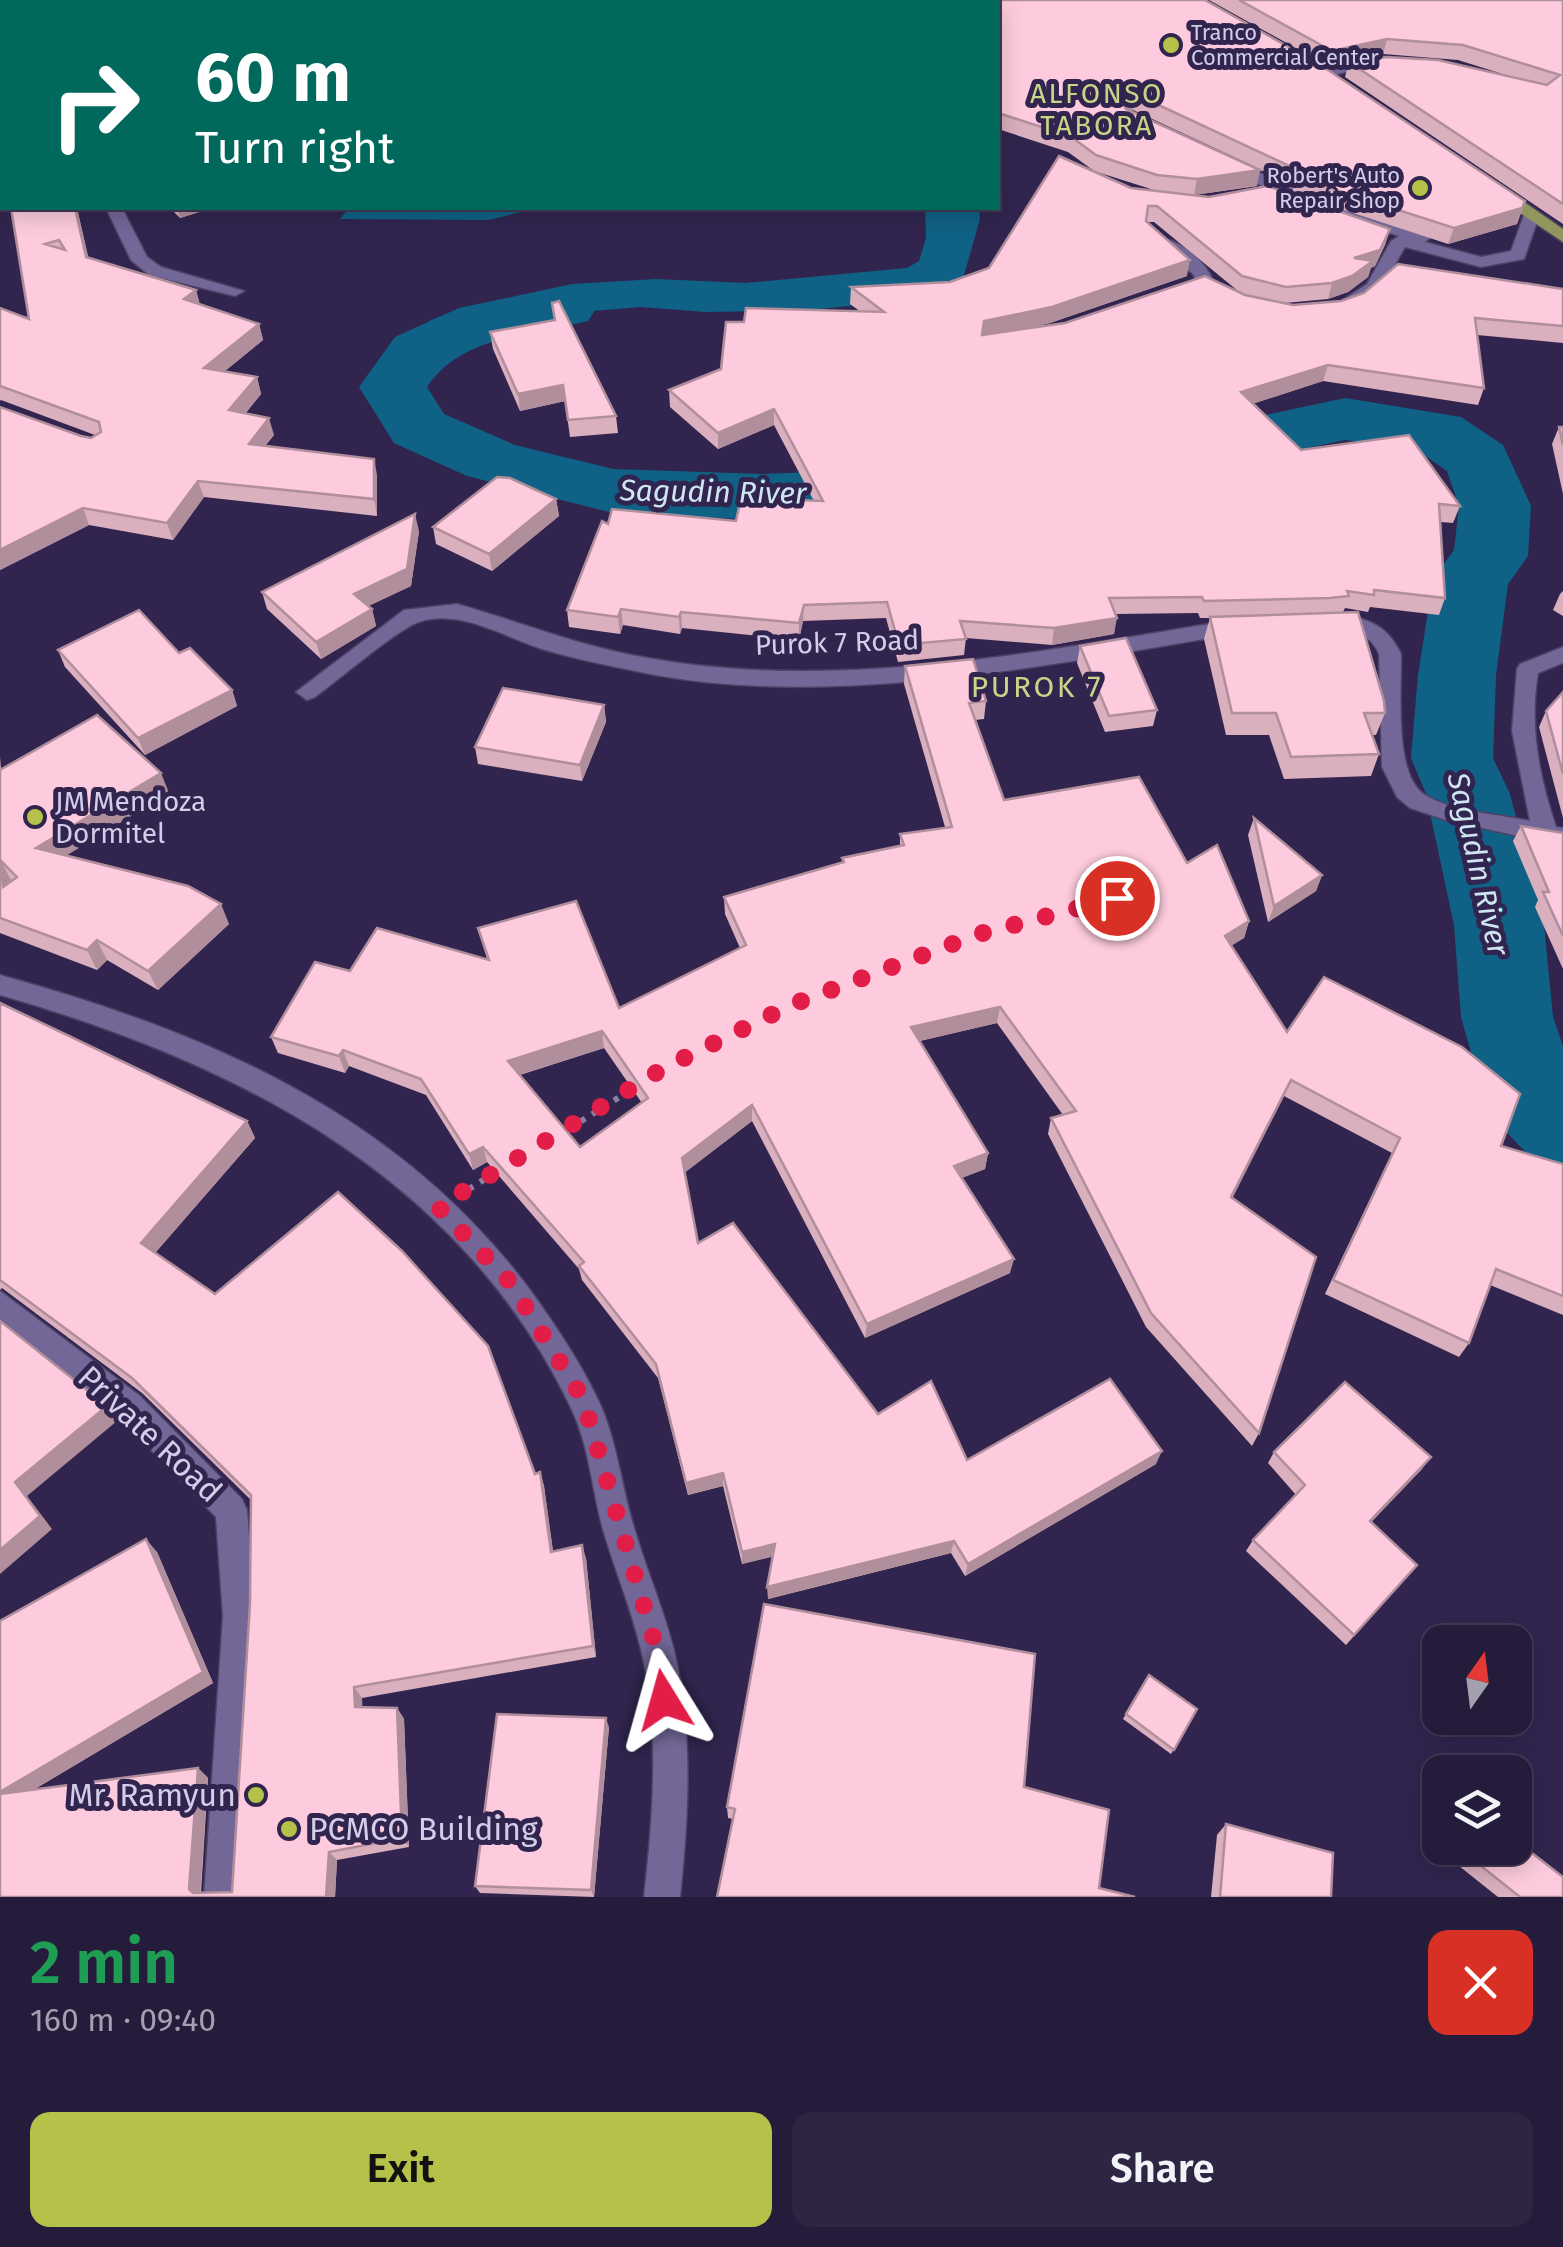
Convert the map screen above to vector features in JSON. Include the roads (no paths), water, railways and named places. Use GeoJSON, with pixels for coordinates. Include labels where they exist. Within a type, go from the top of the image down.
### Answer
{"type":"FeatureCollection","features":[{"type":"Feature","properties":{"kind":"main road"},"geometry":{"type":"LineString","coordinates":[[1486,182],[1563,237]]}},
{"type":"Feature","properties":{"kind":"street"},"geometry":{"type":"LineString","coordinates":[[1322,73],[1394,58]]}},
{"type":"Feature","properties":{"kind":"street"},"geometry":{"type":"LineString","coordinates":[[1218,161],[1309,200],[1417,235],[1440,250]]}},
{"type":"Feature","properties":{"kind":"street"},"geometry":{"type":"LineString","coordinates":[[1246,193],[1265,193],[1400,241],[1481,262],[1518,255],[1531,216]]}},
{"type":"Feature","properties":{"kind":"street"},"geometry":{"type":"LineString","coordinates":[[115,210],[140,260],[155,271],[235,290]]}},
{"type":"Feature","properties":{"kind":"street"},"geometry":{"type":"LineString","coordinates":[[1152,230],[1201,272],[1204,285]]}},
{"type":"Feature","properties":{"kind":"street"},"geometry":{"type":"LineString","coordinates":[[1326,307],[1357,298],[1374,287],[1400,241]]}},
{"type":"Feature","properties":{"kind":"street","name":"Purok 7 Road"},"geometry":{"type":"LineString","coordinates":[[306,692],[412,615],[458,611],[548,643],[648,666],[712,674],[818,677],[1019,659],[1206,628],[1258,624]]}},
{"type":"Feature","properties":{"kind":"street"},"geometry":{"type":"LineString","coordinates":[[1312,622],[1362,624],[1385,642],[1393,768],[1405,790],[1418,802],[1554,835]]}},
{"type":"Feature","properties":{"kind":"street"},"geometry":{"type":"LineString","coordinates":[[1554,835],[1525,768],[1522,694],[1528,668],[1563,654]]}},
{"type":"Feature","properties":{"kind":"street"},"geometry":{"type":"LineString","coordinates":[[0,986],[70,1004],[253,1080],[364,1142],[438,1207],[510,1282],[583,1399],[661,1664],[673,1807],[662,1897]]}},
{"type":"Feature","properties":{"kind":"street","name":"Private Road"},"geometry":{"type":"LineString","coordinates":[[0,1304],[129,1406],[231,1510],[239,1616],[222,1897]]}},
{"type":"Feature","properties":{"kind":"water"},"geometry":{"type":"Polygon","coordinates":[[[347,210],[530,210],[489,220],[340,219],[347,210]]]}},
{"type":"Feature","properties":{"kind":"water"},"geometry":{"type":"Polygon","coordinates":[[[925,210],[979,210],[962,282],[922,298],[811,310],[706,312],[641,307],[569,313],[452,341],[429,321],[464,307],[572,284],[656,279],[745,283],[907,268],[919,261],[926,238],[925,210]]]}},
{"type":"Feature","properties":{"kind":"waterway","name":"Sagudin River"},"geometry":{"type":"LineString","coordinates":[[565,307],[482,322],[418,351],[393,387],[418,428],[492,461],[613,491],[763,497],[933,489]]}},
{"type":"Feature","properties":{"kind":"waterway","name":"Sagudin River"},"geometry":{"type":"LineString","coordinates":[[1163,457],[1345,419],[1437,432],[1478,460],[1495,506],[1491,556],[1471,579],[1457,675],[1452,758],[1468,794],[1499,925],[1507,1017],[1531,1094],[1563,1127]]}},
{"type":"Feature","properties":{"kind":"place","name":"Tranco Commercial Center"},"geometry":{"type":"Point","coordinates":[1171,45]}},
{"type":"Feature","properties":{"kind":"place","name":"Robert's Auto Repair Shop"},"geometry":{"type":"Point","coordinates":[1420,188]}},
{"type":"Feature","properties":{"kind":"place","name":"JM Mendoza Dormitel"},"geometry":{"type":"Point","coordinates":[35,817]}},
{"type":"Feature","properties":{"kind":"place","name":"Mr. Ramyun"},"geometry":{"type":"Point","coordinates":[256,1795]}},
{"type":"Feature","properties":{"kind":"place","name":"PCMCO Building"},"geometry":{"type":"Point","coordinates":[289,1829]}},
{"type":"Feature","properties":{"kind":"district","name":"ALFONSO TABORA"},"geometry":{"type":"Point","coordinates":[1097,109]}},
{"type":"Feature","properties":{"kind":"district","name":"PUROK 7"},"geometry":{"type":"Point","coordinates":[1037,687]}}]}
